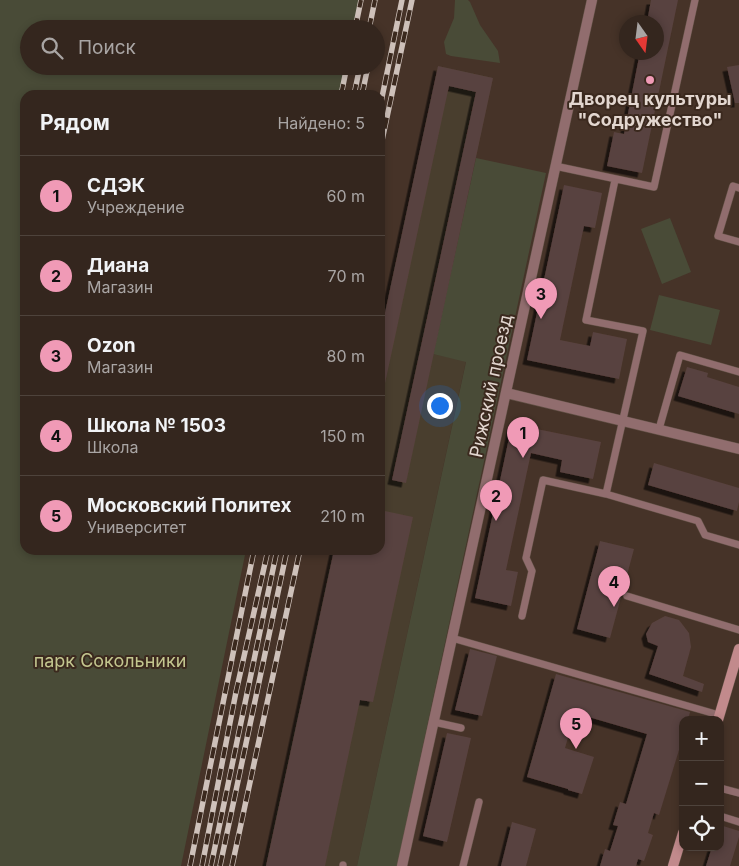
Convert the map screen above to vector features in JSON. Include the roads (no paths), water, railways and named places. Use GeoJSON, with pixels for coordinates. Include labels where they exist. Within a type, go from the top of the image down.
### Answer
{"type":"FeatureCollection","features":[{"type":"Feature","properties":{"kind":"street","name":"Рижский проезд"},"geometry":{"type":"LineString","coordinates":[[402,866],[592,0]]}},
{"type":"Feature","properties":{"kind":"street"},"geometry":{"type":"LineString","coordinates":[[506,393],[739,449]]}},
{"type":"Feature","properties":{"kind":"street"},"geometry":{"type":"LineString","coordinates":[[719,716],[739,649]]}},
{"type":"Feature","properties":{"kind":"street"},"geometry":{"type":"LineString","coordinates":[[673,866],[679,846]]}},
{"type":"Feature","properties":{"kind":"lane"},"geometry":{"type":"LineString","coordinates":[[555,166],[654,187],[695,0]]}},
{"type":"Feature","properties":{"kind":"lane"},"geometry":{"type":"LineString","coordinates":[[606,494],[643,331],[586,320],[616,180]]}},
{"type":"Feature","properties":{"kind":"lane"},"geometry":{"type":"LineString","coordinates":[[739,188],[733,186],[718,236],[739,242]]}},
{"type":"Feature","properties":{"kind":"lane"},"geometry":{"type":"LineString","coordinates":[[659,430],[680,355],[739,372]]}},
{"type":"Feature","properties":{"kind":"lane"},"geometry":{"type":"LineString","coordinates":[[522,616],[532,571],[526,558],[543,480],[606,494],[698,521],[705,535],[739,545]]}},
{"type":"Feature","properties":{"kind":"lane"},"geometry":{"type":"LineString","coordinates":[[627,596],[739,630]]}},
{"type":"Feature","properties":{"kind":"lane"},"geometry":{"type":"LineString","coordinates":[[452,638],[711,716]]}},
{"type":"Feature","properties":{"kind":"lane"},"geometry":{"type":"LineString","coordinates":[[434,722],[460,728]]}},
{"type":"Feature","properties":{"kind":"lane"},"geometry":{"type":"LineString","coordinates":[[724,789],[739,793]]}},
{"type":"Feature","properties":{"kind":"lane"},"geometry":{"type":"LineString","coordinates":[[463,866],[479,802]]}},
{"type":"Feature","properties":{"kind":"lane"},"geometry":{"type":"LineString","coordinates":[[724,817],[739,822]]}},
{"type":"Feature","properties":{"kind":"railway"},"geometry":{"type":"LineString","coordinates":[[357,20],[361,0]]}},
{"type":"Feature","properties":{"kind":"railway"},"geometry":{"type":"LineString","coordinates":[[371,20],[375,0]]}},
{"type":"Feature","properties":{"kind":"railway"},"geometry":{"type":"LineString","coordinates":[[383,90],[402,0]]}},
{"type":"Feature","properties":{"kind":"railway"},"geometry":{"type":"LineString","coordinates":[[385,127],[412,0]]}},
{"type":"Feature","properties":{"kind":"railway"},"geometry":{"type":"LineString","coordinates":[[342,90],[345,75]]}},
{"type":"Feature","properties":{"kind":"railway"},"geometry":{"type":"LineString","coordinates":[[355,90],[358,75]]}},
{"type":"Feature","properties":{"kind":"railway"},"geometry":{"type":"LineString","coordinates":[[363,90],[366,75]]}},
{"type":"Feature","properties":{"kind":"railway"},"geometry":{"type":"LineString","coordinates":[[190,866],[253,555]]}},
{"type":"Feature","properties":{"kind":"railway"},"geometry":{"type":"LineString","coordinates":[[202,866],[236,692],[267,555]]}},
{"type":"Feature","properties":{"kind":"railway"},"geometry":{"type":"LineString","coordinates":[[211,866],[276,555]]}},
{"type":"Feature","properties":{"kind":"railway"},"geometry":{"type":"LineString","coordinates":[[220,866],[286,555]]}},
{"type":"Feature","properties":{"kind":"railway"},"geometry":{"type":"LineString","coordinates":[[232,866],[299,555]]}},
{"type":"Feature","properties":{"kind":"place","name":"Дворец культуры \"Содружество\""},"geometry":{"type":"Point","coordinates":[650,80]}},
{"type":"Feature","properties":{"kind":"place","name":"Ozon"},"geometry":{"type":"Point","coordinates":[541,319]}},
{"type":"Feature","properties":{"kind":"place","name":"СДЭК"},"geometry":{"type":"Point","coordinates":[523,458]}},
{"type":"Feature","properties":{"kind":"place","name":"Диана"},"geometry":{"type":"Point","coordinates":[496,521]}},
{"type":"Feature","properties":{"kind":"place","name":"Школа № 1503"},"geometry":{"type":"Point","coordinates":[614,607]}},
{"type":"Feature","properties":{"kind":"place","name":"Московский Политех"},"geometry":{"type":"Point","coordinates":[576,749]}},
{"type":"Feature","properties":{"kind":"park label","name":"парк Сокольники"},"geometry":{"type":"Point","coordinates":[110,661]}}]}
